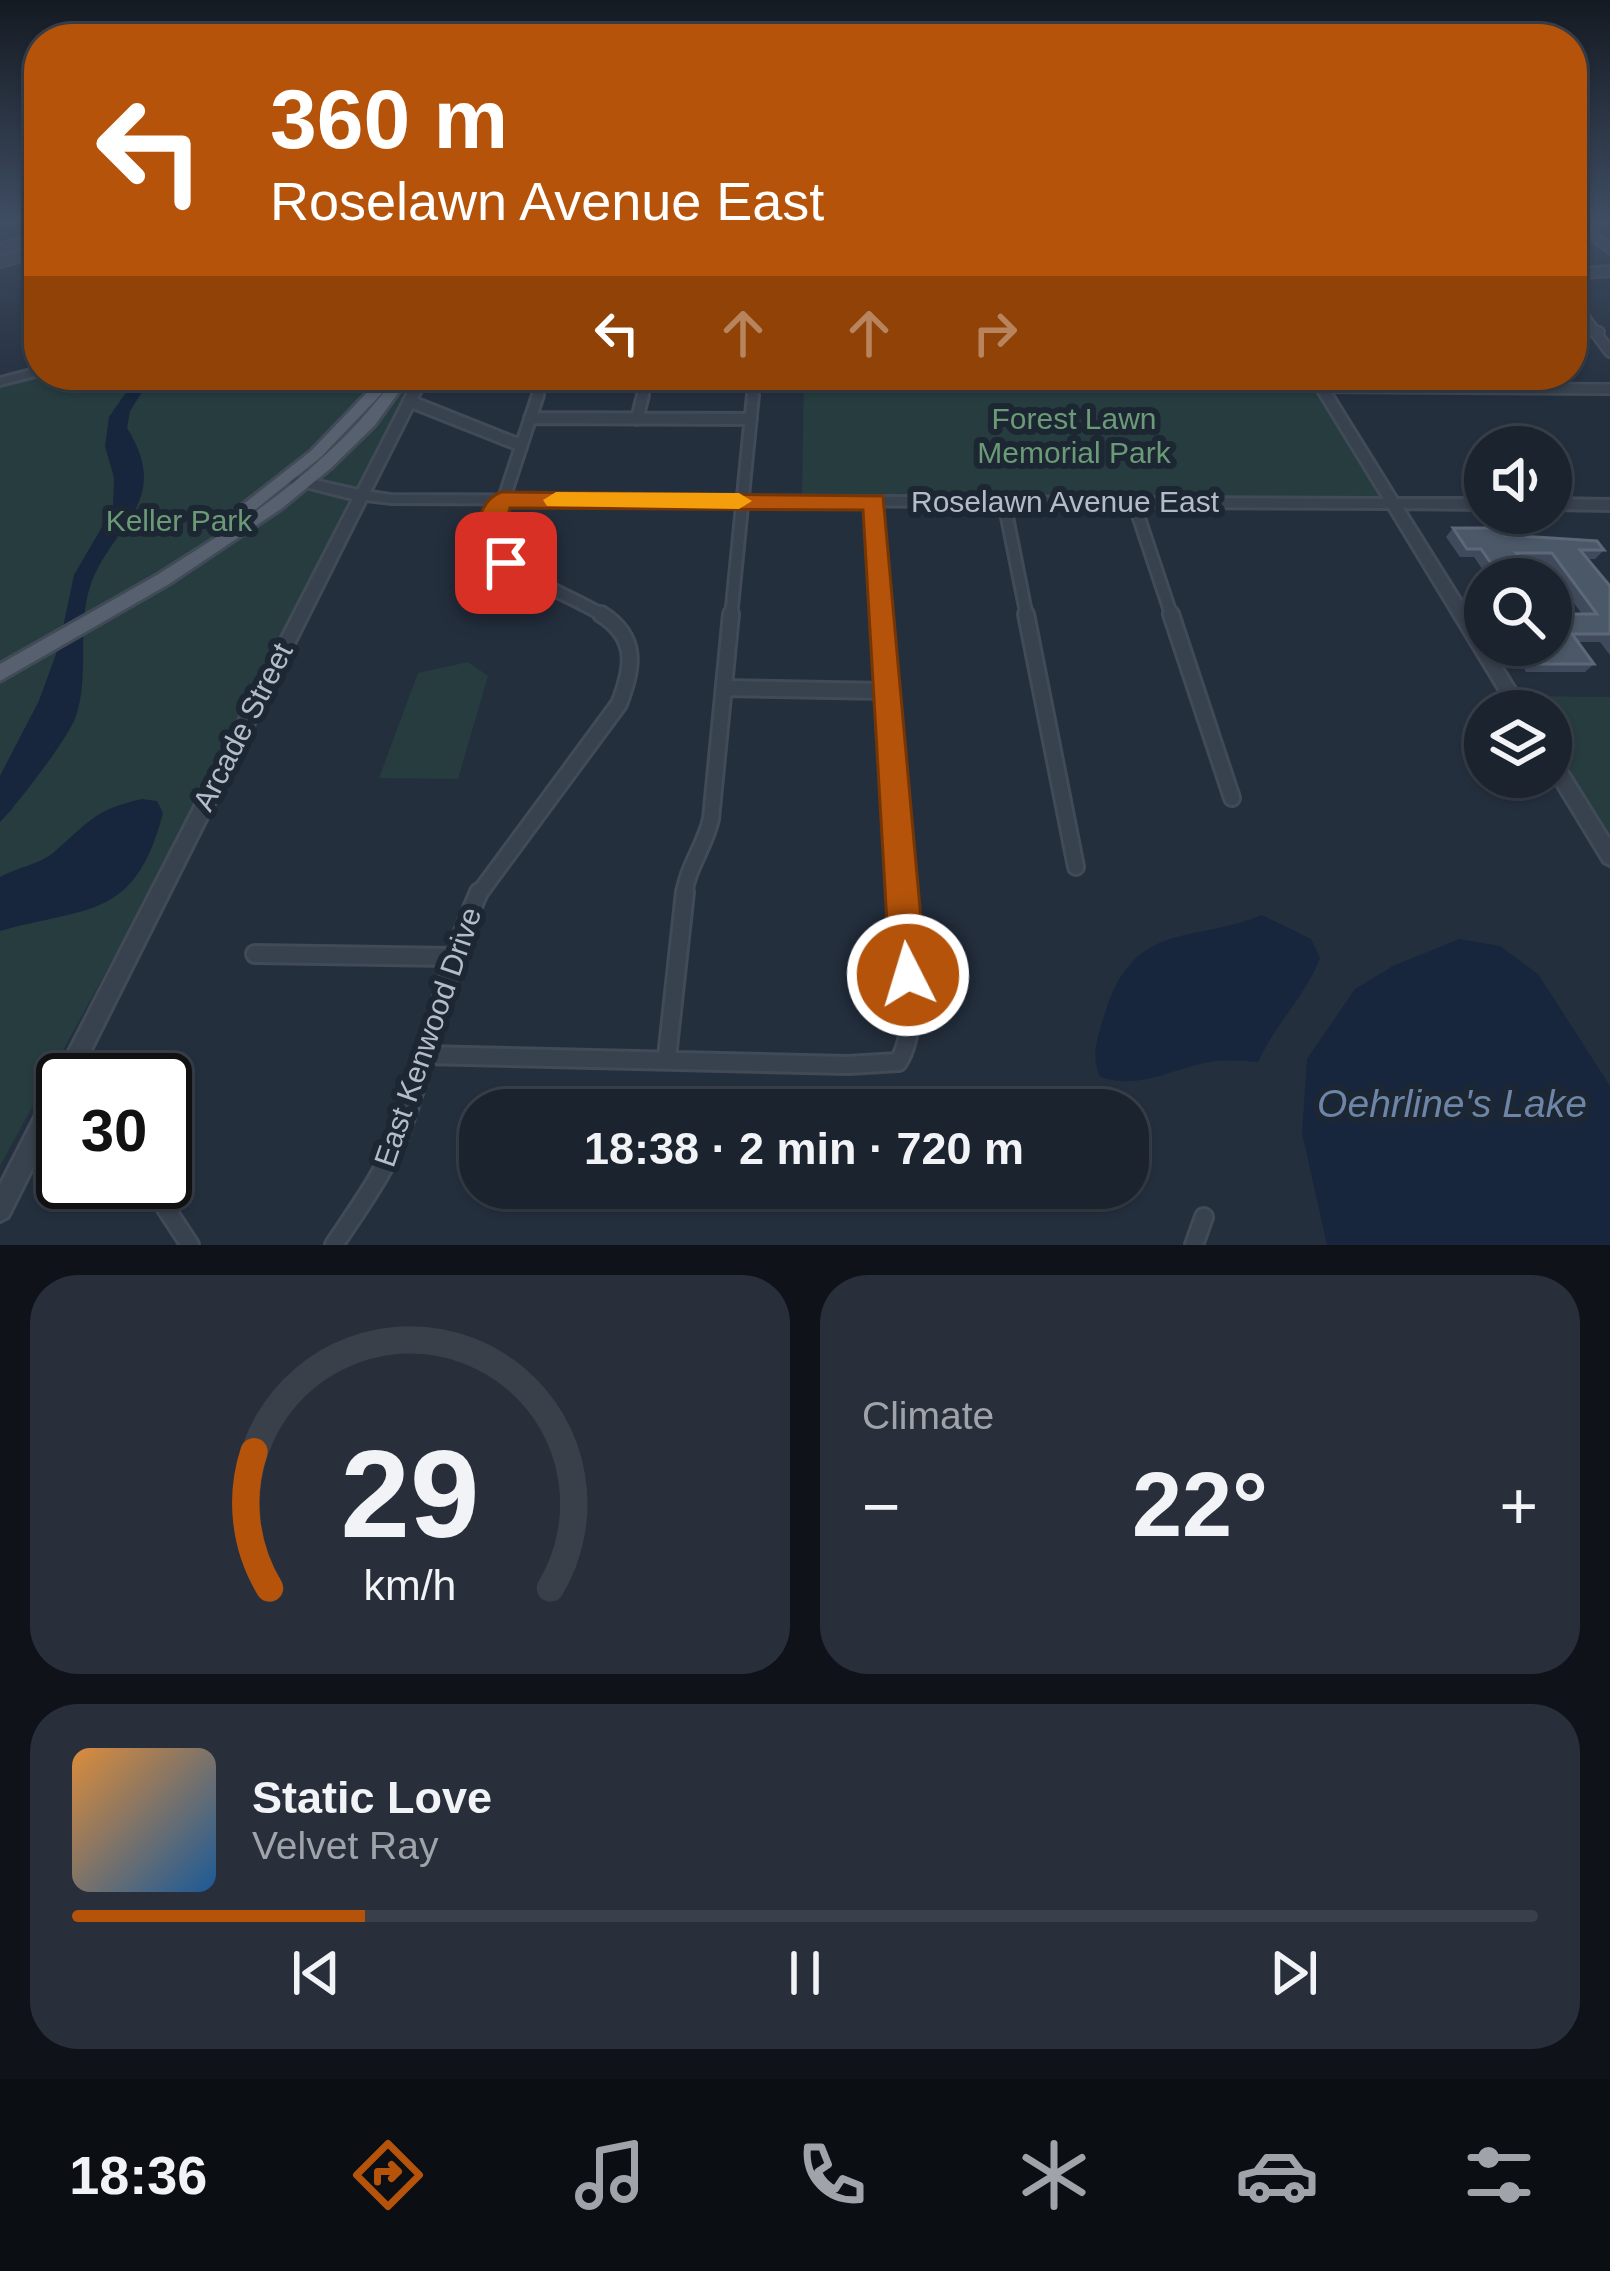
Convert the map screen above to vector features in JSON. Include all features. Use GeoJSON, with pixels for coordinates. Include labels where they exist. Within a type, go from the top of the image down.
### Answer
{"type":"FeatureCollection","features":[{"type":"Feature","properties":{"kind":"main road"},"geometry":{"type":"LineString","coordinates":[[295,481],[378,390]]}},
{"type":"Feature","properties":{"kind":"main road"},"geometry":{"type":"LineString","coordinates":[[0,673],[118,597],[228,537],[366,425],[393,390]]}},
{"type":"Feature","properties":{"kind":"main road"},"geometry":{"type":"LineString","coordinates":[[0,663],[25,653]]}},
{"type":"Feature","properties":{"kind":"street"},"geometry":{"type":"LineString","coordinates":[[1587,318],[1610,352]]}},
{"type":"Feature","properties":{"kind":"street"},"geometry":{"type":"LineString","coordinates":[[1587,331],[1599,332]]}},
{"type":"Feature","properties":{"kind":"street","name":"Arcade Street"},"geometry":{"type":"LineString","coordinates":[[79,1053],[415,390]]}},
{"type":"Feature","properties":{"kind":"street","name":"East Kenwood Drive"},"geometry":{"type":"LineString","coordinates":[[334,1245],[391,1156],[466,918],[498,860],[619,704],[632,676],[627,639],[613,621],[496,554],[490,534],[540,390]]}},
{"type":"Feature","properties":{"kind":"street"},"geometry":{"type":"LineString","coordinates":[[637,419],[644,390]]}},
{"type":"Feature","properties":{"kind":"street"},"geometry":{"type":"LineString","coordinates":[[667,1057],[686,878],[710,830],[754,390]]}},
{"type":"Feature","properties":{"kind":"street"},"geometry":{"type":"LineString","coordinates":[[1323,390],[1508,690]]}},
{"type":"Feature","properties":{"kind":"street"},"geometry":{"type":"LineString","coordinates":[[409,400],[520,446]]}},
{"type":"Feature","properties":{"kind":"street"},"geometry":{"type":"LineString","coordinates":[[530,418],[751,419]]}},
{"type":"Feature","properties":{"kind":"street","name":"Roselawn Avenue East"},"geometry":{"type":"LineString","coordinates":[[295,481],[360,496],[501,500],[1464,504]]}},
{"type":"Feature","properties":{"kind":"street"},"geometry":{"type":"LineString","coordinates":[[424,1055],[667,1057],[848,1065],[898,1062],[909,1046],[911,1023],[875,502]]}},
{"type":"Feature","properties":{"kind":"street"},"geometry":{"type":"LineString","coordinates":[[1004,502],[1076,867]]}},
{"type":"Feature","properties":{"kind":"street"},"geometry":{"type":"LineString","coordinates":[[1134,502],[1232,798]]}},
{"type":"Feature","properties":{"kind":"street"},"geometry":{"type":"LineString","coordinates":[[1572,504],[1610,505]]}},
{"type":"Feature","properties":{"kind":"street"},"geometry":{"type":"LineString","coordinates":[[724,688],[885,691]]}},
{"type":"Feature","properties":{"kind":"street"},"geometry":{"type":"LineString","coordinates":[[1572,794],[1610,856]]}},
{"type":"Feature","properties":{"kind":"street"},"geometry":{"type":"LineString","coordinates":[[255,954],[451,957]]}},
{"type":"Feature","properties":{"kind":"street","name":"Arcade Street"},"geometry":{"type":"LineString","coordinates":[[0,1209],[36,1138]]}},
{"type":"Feature","properties":{"kind":"street"},"geometry":{"type":"LineString","coordinates":[[166,1209],[190,1245]]}},
{"type":"Feature","properties":{"kind":"street"},"geometry":{"type":"LineString","coordinates":[[1194,1245],[1204,1217]]}},
{"type":"Feature","properties":{"kind":"green space","name":"Keller Park"},"geometry":{"type":"Polygon","coordinates":[[[24,378],[24,390],[409,390],[193,812],[62,1053],[36,1053],[36,1100],[0,1166],[0,822],[14,807],[59,646],[39,701],[0,776],[0,384],[24,378]]]}},
{"type":"Feature","properties":{"kind":"green space","name":"Forest Lawn Memorial Park"},"geometry":{"type":"Polygon","coordinates":[[[804,390],[1317,390],[1384,500],[802,497],[804,390]]]}},
{"type":"Feature","properties":{"kind":"green space"},"geometry":{"type":"Polygon","coordinates":[[[468,662],[488,676],[458,779],[379,778],[418,673],[468,662]]]}},
{"type":"Feature","properties":{"kind":"green space"},"geometry":{"type":"Polygon","coordinates":[[[1572,697],[1610,697],[1610,834],[1572,775],[1572,697]]]}},
{"type":"Feature","properties":{"kind":"water"},"geometry":{"type":"Polygon","coordinates":[[[128,390],[143,390],[130,411],[127,428],[140,455],[141,497],[88,594],[76,716],[53,755],[0,822],[0,776],[39,701],[59,646],[74,575],[113,508],[114,478],[105,446],[109,417],[128,390]]]}},
{"type":"Feature","properties":{"kind":"water"},"geometry":{"type":"Polygon","coordinates":[[[142,799],[157,801],[163,813],[152,848],[123,891],[83,911],[0,931],[0,877],[48,857],[102,813],[142,799]]]}},
{"type":"Feature","properties":{"kind":"water"},"geometry":{"type":"Polygon","coordinates":[[[1262,915],[1311,939],[1320,958],[1258,1062],[1216,1061],[1129,1081],[1100,1077],[1095,1053],[1100,1030],[1117,983],[1132,963],[1167,940],[1262,915]]]}},
{"type":"Feature","properties":{"kind":"water","name":"Oehrline's Lake"},"geometry":{"type":"Polygon","coordinates":[[[1459,939],[1500,946],[1538,974],[1610,1086],[1610,1245],[1327,1245],[1302,1133],[1307,1059],[1355,989],[1393,966],[1459,939]]]}},
{"type":"Feature","properties":{"kind":"building"},"geometry":{"type":"Polygon","coordinates":[[[1453,528],[1464,528],[1464,534],[1597,541],[1604,550],[1580,550],[1610,586],[1610,634],[1572,634],[1572,614],[1597,614],[1572,580],[1572,558],[1516,553],[1520,558],[1487,558],[1481,549],[1467,549],[1453,528]]]}},
{"type":"Feature","properties":{"kind":"building"},"geometry":{"type":"Polygon","coordinates":[[[1572,634],[1594,664],[1572,664],[1572,634]]]}},
{"type":"Feature","properties":{"kind":"slow traffic"},"geometry":{"type":"LineString","coordinates":[[556,500],[739,501]]}},
{"type":"Feature","properties":{"kind":"route"},"geometry":{"type":"LineString","coordinates":[[506,563],[492,548],[490,534],[501,500],[875,502],[908,975]]}}]}
